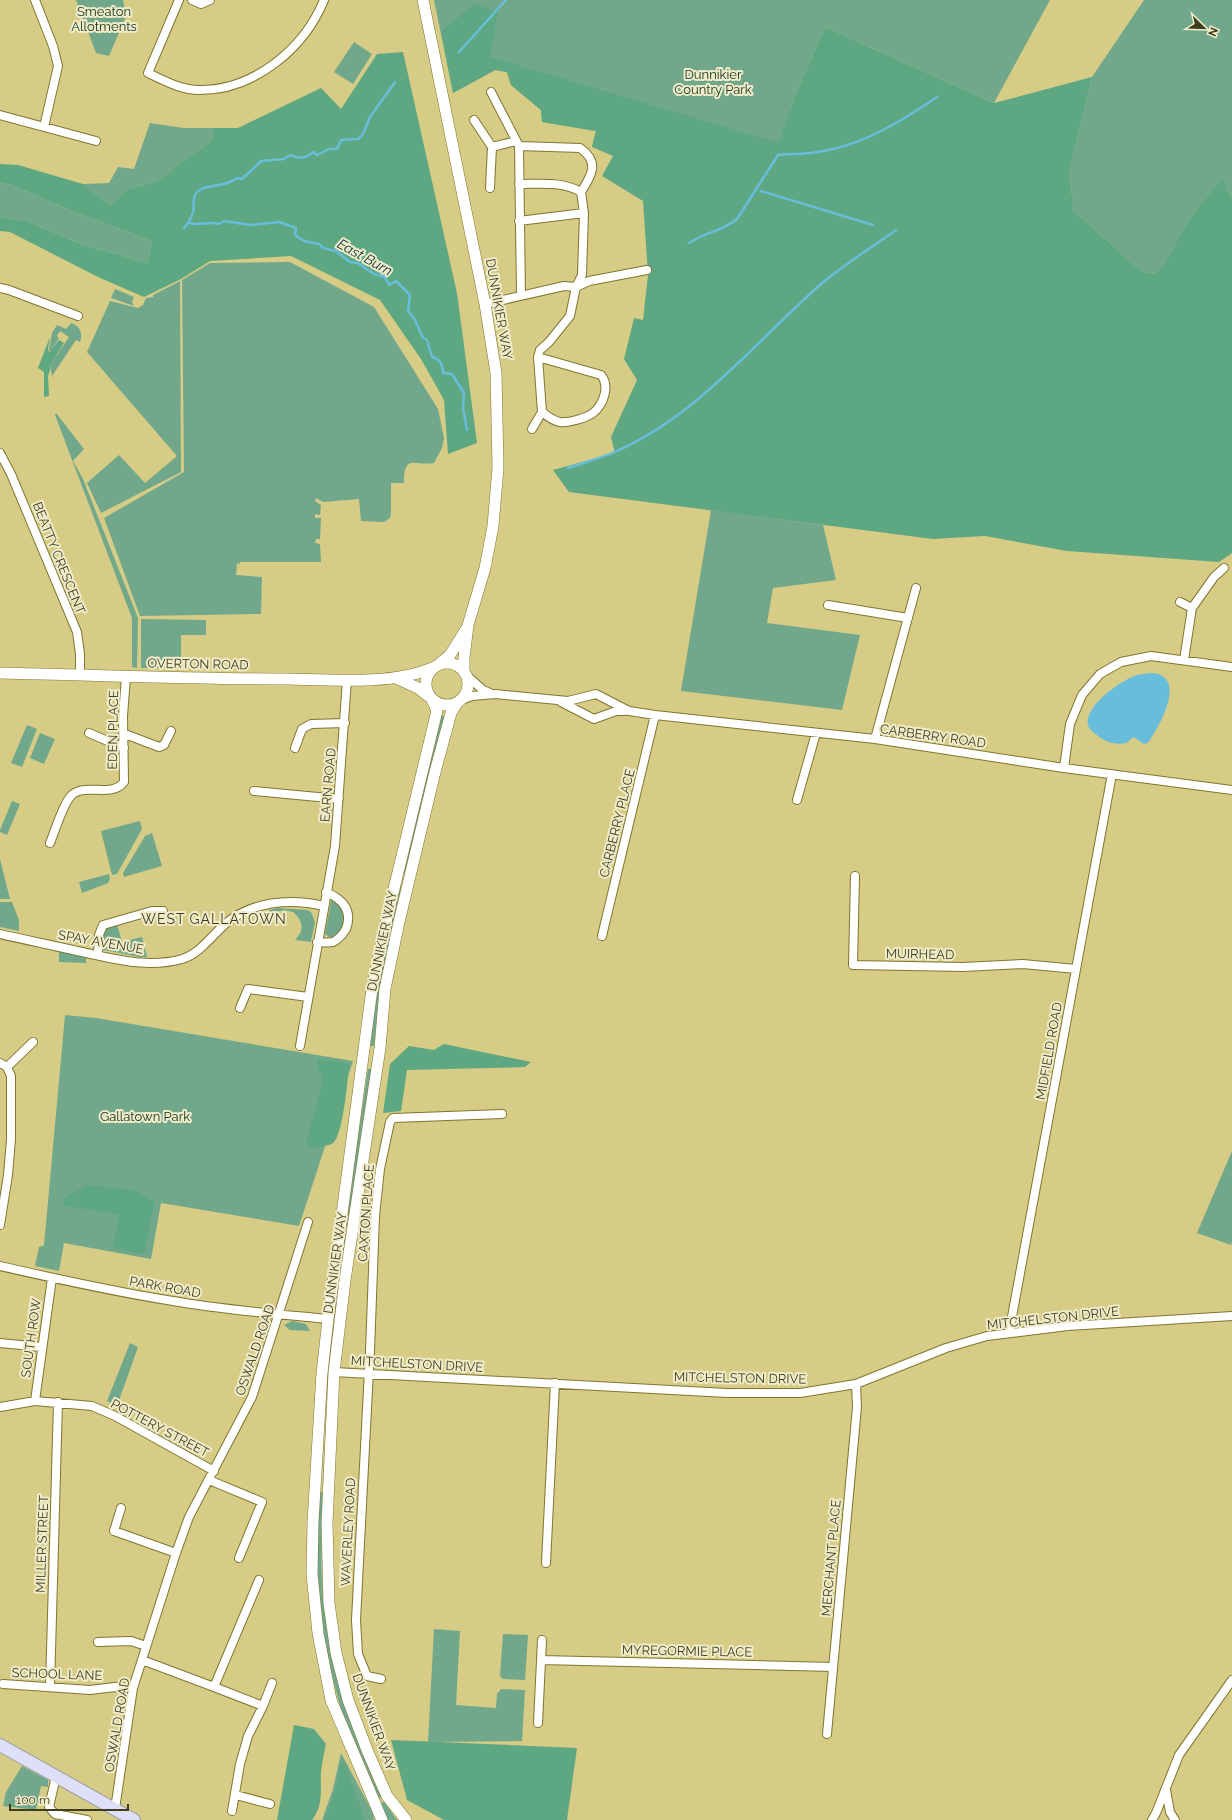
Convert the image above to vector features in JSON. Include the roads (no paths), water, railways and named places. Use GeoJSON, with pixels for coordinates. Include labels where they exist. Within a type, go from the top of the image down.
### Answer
{"type":"FeatureCollection","features":[{"type":"Feature","properties":{"kind":"main road","name":"DUNNIKIER WAY"},"geometry":{"type":"LineString","coordinates":[[423,0],[485,304],[496,373],[498,468],[493,526],[484,568],[468,625],[464,658],[465,674]]}},
{"type":"Feature","properties":{"kind":"main road","name":"DUNNIKIER WAY"},"geometry":{"type":"LineString","coordinates":[[436,666],[450,655],[468,625]]}},
{"type":"Feature","properties":{"kind":"main road"},"geometry":{"type":"LineString","coordinates":[[453,664],[465,674],[468,688],[459,702],[444,706],[430,698],[425,684],[426,678],[436,666],[453,664]]}},
{"type":"Feature","properties":{"kind":"main road","name":"OVERTON ROAD"},"geometry":{"type":"LineString","coordinates":[[0,673],[126,677],[347,680],[396,678],[422,673],[436,666]]}},
{"type":"Feature","properties":{"kind":"main road","name":"OVERTON ROAD"},"geometry":{"type":"LineString","coordinates":[[396,678],[418,688],[430,698]]}},
{"type":"Feature","properties":{"kind":"main road","name":"DUNNIKIER WAY"},"geometry":{"type":"LineString","coordinates":[[382,1820],[331,1700],[318,1633],[312,1566],[313,1522],[319,1422],[328,1319],[372,989],[386,922],[435,719],[436,710],[430,698]]}},
{"type":"Feature","properties":{"kind":"main road","name":"DUNNIKIER WAY"},"geometry":{"type":"LineString","coordinates":[[406,1820],[387,1796],[366,1750],[348,1700],[336,1653],[329,1604],[327,1523],[334,1372],[345,1280],[380,1048],[385,989],[399,922],[435,772],[449,720],[459,702]]}},
{"type":"Feature","properties":{"kind":"main road"},"geometry":{"type":"LineString","coordinates":[[328,1319],[333,1319],[336,1316],[345,1280]]}},
{"type":"Feature","properties":{"kind":"main road"},"geometry":{"type":"LineString","coordinates":[[319,1422],[329,1374],[334,1372]]}},
{"type":"Feature","properties":{"kind":"main road"},"geometry":{"type":"LineString","coordinates":[[0,1745],[134,1820]]}},
{"type":"Feature","properties":{"kind":"street"},"geometry":{"type":"LineString","coordinates":[[35,0],[53,46],[58,66],[44,127]]}},
{"type":"Feature","properties":{"kind":"street"},"geometry":{"type":"LineString","coordinates":[[179,0],[148,73],[179,87],[200,90],[234,86],[268,69],[286,54],[305,34],[324,0]]}},
{"type":"Feature","properties":{"kind":"street"},"geometry":{"type":"LineString","coordinates":[[192,0],[201,4],[210,0]]}},
{"type":"Feature","properties":{"kind":"street"},"geometry":{"type":"LineString","coordinates":[[491,92],[518,143],[521,296]]}},
{"type":"Feature","properties":{"kind":"street"},"geometry":{"type":"LineString","coordinates":[[0,115],[96,141]]}},
{"type":"Feature","properties":{"kind":"street"},"geometry":{"type":"LineString","coordinates":[[474,120],[492,147],[490,188]]}},
{"type":"Feature","properties":{"kind":"street"},"geometry":{"type":"LineString","coordinates":[[492,147],[518,143],[580,148],[586,152],[592,160],[593,166],[590,178],[581,192],[584,213],[582,275],[576,288],[570,316],[549,342],[540,350],[538,357],[542,412],[532,429]]}},
{"type":"Feature","properties":{"kind":"street"},"geometry":{"type":"LineString","coordinates":[[519,184],[560,184],[572,186],[581,192]]}},
{"type":"Feature","properties":{"kind":"street"},"geometry":{"type":"LineString","coordinates":[[519,221],[584,213]]}},
{"type":"Feature","properties":{"kind":"street"},"geometry":{"type":"LineString","coordinates":[[485,304],[564,286],[576,288],[589,281],[647,270]]}},
{"type":"Feature","properties":{"kind":"street"},"geometry":{"type":"LineString","coordinates":[[0,288],[78,316]]}},
{"type":"Feature","properties":{"kind":"street"},"geometry":{"type":"LineString","coordinates":[[538,357],[584,369],[601,375],[605,380],[605,394],[598,408],[592,413],[561,422],[552,420],[542,412]]}},
{"type":"Feature","properties":{"kind":"street","name":"BEATTY CRESCENT"},"geometry":{"type":"LineString","coordinates":[[0,453],[11,474],[77,632],[80,654],[80,676]]}},
{"type":"Feature","properties":{"kind":"street"},"geometry":{"type":"LineString","coordinates":[[1184,660],[1192,608],[1214,577],[1224,568]]}},
{"type":"Feature","properties":{"kind":"street"},"geometry":{"type":"LineString","coordinates":[[875,739],[916,588]]}},
{"type":"Feature","properties":{"kind":"street"},"geometry":{"type":"LineString","coordinates":[[1180,602],[1192,608]]}},
{"type":"Feature","properties":{"kind":"street"},"geometry":{"type":"LineString","coordinates":[[828,605],[908,618]]}},
{"type":"Feature","properties":{"kind":"street"},"geometry":{"type":"LineString","coordinates":[[1064,768],[1070,724],[1082,695],[1100,674],[1121,662],[1151,656],[1232,667]]}},
{"type":"Feature","properties":{"kind":"street","name":"CARBERRY ROAD"},"geometry":{"type":"LineString","coordinates":[[465,674],[483,690],[495,694]]}},
{"type":"Feature","properties":{"kind":"street","name":"EDEN PLACE"},"geometry":{"type":"LineString","coordinates":[[50,843],[70,796],[82,790],[100,791],[117,788],[124,782],[125,734],[123,716],[126,677]]}},
{"type":"Feature","properties":{"kind":"street","name":"EARN ROAD"},"geometry":{"type":"LineString","coordinates":[[300,1046],[335,846],[346,723],[347,680]]}},
{"type":"Feature","properties":{"kind":"street","name":"CARBERRY ROAD"},"geometry":{"type":"LineString","coordinates":[[459,702],[472,696],[495,694],[557,701],[568,704],[594,719],[604,714],[629,711]]}},
{"type":"Feature","properties":{"kind":"street","name":"CARBERRY ROAD"},"geometry":{"type":"LineString","coordinates":[[557,701],[585,698],[594,694],[629,711],[655,716],[875,739],[1064,768],[1232,790]]}},
{"type":"Feature","properties":{"kind":"street"},"geometry":{"type":"LineString","coordinates":[[584,713],[582,705],[585,698]]}},
{"type":"Feature","properties":{"kind":"street"},"geometry":{"type":"LineString","coordinates":[[603,698],[607,705],[604,714]]}},
{"type":"Feature","properties":{"kind":"street","name":"CARBERRY PLACE"},"geometry":{"type":"LineString","coordinates":[[602,936],[655,716]]}},
{"type":"Feature","properties":{"kind":"street"},"geometry":{"type":"LineString","coordinates":[[294,748],[302,729],[311,724],[346,723]]}},
{"type":"Feature","properties":{"kind":"street"},"geometry":{"type":"LineString","coordinates":[[125,734],[159,747],[164,745],[171,731]]}},
{"type":"Feature","properties":{"kind":"street"},"geometry":{"type":"LineString","coordinates":[[89,733],[124,748]]}},
{"type":"Feature","properties":{"kind":"street"},"geometry":{"type":"LineString","coordinates":[[797,800],[816,733]]}},
{"type":"Feature","properties":{"kind":"street","name":"MIDFIELD ROAD"},"geometry":{"type":"LineString","coordinates":[[1009,1333],[1112,774]]}},
{"type":"Feature","properties":{"kind":"street"},"geometry":{"type":"LineString","coordinates":[[254,791],[339,799]]}},
{"type":"Feature","properties":{"kind":"street","name":"MUIRHEAD"},"geometry":{"type":"LineString","coordinates":[[855,876],[853,965],[963,967],[1023,964],[1076,969]]}},
{"type":"Feature","properties":{"kind":"street"},"geometry":{"type":"LineString","coordinates":[[317,942],[331,942],[338,939],[342,935],[348,923],[349,916],[346,906],[339,899],[326,892]]}},
{"type":"Feature","properties":{"kind":"street","name":"SPAY AVENUE"},"geometry":{"type":"LineString","coordinates":[[0,934],[126,961],[170,961],[184,958],[201,948],[225,924],[244,911],[274,903],[324,906]]}},
{"type":"Feature","properties":{"kind":"street"},"geometry":{"type":"LineString","coordinates":[[98,955],[99,935],[103,925],[152,911],[163,911]]}},
{"type":"Feature","properties":{"kind":"street"},"geometry":{"type":"LineString","coordinates":[[240,1008],[248,989],[308,997]]}},
{"type":"Feature","properties":{"kind":"street"},"geometry":{"type":"LineString","coordinates":[[0,1225],[8,1175],[11,1139],[11,1076],[3,1065],[33,1042]]}},
{"type":"Feature","properties":{"kind":"street","name":"CAXTON PLACE"},"geometry":{"type":"LineString","coordinates":[[368,1373],[371,1343],[375,1216],[380,1169],[390,1122],[393,1118],[502,1114]]}},
{"type":"Feature","properties":{"kind":"street","name":"OSWALD ROAD"},"geometry":{"type":"LineString","coordinates":[[115,1809],[133,1688],[176,1553],[189,1517],[252,1397],[280,1316],[308,1222]]}},
{"type":"Feature","properties":{"kind":"street","name":"PARK ROAD"},"geometry":{"type":"LineString","coordinates":[[0,1266],[173,1302],[280,1316],[328,1319]]}},
{"type":"Feature","properties":{"kind":"street","name":"SOUTH ROW"},"geometry":{"type":"LineString","coordinates":[[35,1401],[41,1347],[52,1278]]}},
{"type":"Feature","properties":{"kind":"street","name":"MITCHELSTON DRIVE"},"geometry":{"type":"LineString","coordinates":[[334,1372],[727,1393],[800,1393],[856,1384],[946,1348],[987,1336],[1068,1326],[1232,1316]]}},
{"type":"Feature","properties":{"kind":"street"},"geometry":{"type":"LineString","coordinates":[[0,1344],[41,1347]]}},
{"type":"Feature","properties":{"kind":"street","name":"WAVERLEY ROAD"},"geometry":{"type":"LineString","coordinates":[[368,1373],[356,1620],[358,1654],[367,1676],[381,1679]]}},
{"type":"Feature","properties":{"kind":"street"},"geometry":{"type":"LineString","coordinates":[[546,1563],[555,1383]]}},
{"type":"Feature","properties":{"kind":"street","name":"MERCHANT PLACE"},"geometry":{"type":"LineString","coordinates":[[827,1734],[858,1407],[856,1384]]}},
{"type":"Feature","properties":{"kind":"street","name":"POTTERY STREET"},"geometry":{"type":"LineString","coordinates":[[0,1407],[35,1401],[92,1406],[115,1416],[214,1471]]}},
{"type":"Feature","properties":{"kind":"street","name":"MILLER STREET"},"geometry":{"type":"LineString","coordinates":[[50,1687],[58,1402]]}},
{"type":"Feature","properties":{"kind":"street"},"geometry":{"type":"LineString","coordinates":[[209,1480],[262,1502],[240,1558]]}},
{"type":"Feature","properties":{"kind":"street"},"geometry":{"type":"LineString","coordinates":[[121,1508],[114,1531],[176,1553]]}},
{"type":"Feature","properties":{"kind":"street"},"geometry":{"type":"LineString","coordinates":[[214,1686],[259,1580]]}},
{"type":"Feature","properties":{"kind":"street"},"geometry":{"type":"LineString","coordinates":[[538,1723],[542,1640]]}},
{"type":"Feature","properties":{"kind":"street"},"geometry":{"type":"LineString","coordinates":[[98,1642],[131,1641],[146,1646]]}},
{"type":"Feature","properties":{"kind":"street"},"geometry":{"type":"LineString","coordinates":[[142,1660],[214,1686],[263,1706]]}},
{"type":"Feature","properties":{"kind":"street","name":"MYREGORMIE PLACE"},"geometry":{"type":"LineString","coordinates":[[541,1660],[833,1667]]}},
{"type":"Feature","properties":{"kind":"street"},"geometry":{"type":"LineString","coordinates":[[1152,1820],[1179,1755],[1232,1680]]}},
{"type":"Feature","properties":{"kind":"street"},"geometry":{"type":"LineString","coordinates":[[232,1811],[236,1795],[240,1764],[248,1736],[263,1706],[272,1683]]}},
{"type":"Feature","properties":{"kind":"street","name":"SCHOOL LANE"},"geometry":{"type":"LineString","coordinates":[[3,1684],[90,1690],[115,1687],[133,1688]]}},
{"type":"Feature","properties":{"kind":"street"},"geometry":{"type":"LineString","coordinates":[[56,1776],[49,1807],[54,1814],[87,1820]]}},
{"type":"Feature","properties":{"kind":"street"},"geometry":{"type":"LineString","coordinates":[[1166,1787],[1170,1812],[1175,1820]]}},
{"type":"Feature","properties":{"kind":"street"},"geometry":{"type":"LineString","coordinates":[[236,1795],[270,1804]]}},
{"type":"Feature","properties":{"kind":"water"},"geometry":{"type":"Polygon","coordinates":[[[1153,673],[1163,676],[1169,683],[1170,693],[1164,715],[1148,743],[1144,744],[1133,737],[1127,743],[1112,743],[1101,738],[1089,728],[1088,721],[1090,713],[1095,705],[1110,691],[1132,677],[1153,673]]]}},
{"type":"Feature","properties":{"kind":"waterway"},"geometry":{"type":"LineString","coordinates":[[459,52],[506,0]]}},
{"type":"Feature","properties":{"kind":"waterway"},"geometry":{"type":"LineString","coordinates":[[184,228],[193,213],[195,195],[201,189],[227,183],[237,178],[242,179],[261,161],[284,159],[290,155],[302,158],[313,152],[317,155],[329,149],[337,149],[341,140],[358,139],[363,134],[370,117],[395,82]]}},
{"type":"Feature","properties":{"kind":"waterway"},"geometry":{"type":"LineString","coordinates":[[689,243],[701,236],[726,226],[737,219],[778,155],[818,152],[839,148],[854,143],[883,130],[937,97]]}},
{"type":"Feature","properties":{"kind":"waterway"},"geometry":{"type":"LineString","coordinates":[[761,191],[873,225]]}},
{"type":"Feature","properties":{"kind":"waterway","name":"East Burn"},"geometry":{"type":"LineString","coordinates":[[189,223],[219,224],[224,221],[250,225],[279,222],[296,228],[295,235],[304,241],[319,244],[323,248],[336,251],[350,262],[358,263],[374,274],[385,277],[389,285],[396,281],[410,295],[408,311],[414,318],[423,338],[427,340],[432,357],[437,359],[440,363],[443,373],[452,374],[464,393],[463,408],[467,430]]}},
{"type":"Feature","properties":{"kind":"waterway"},"geometry":{"type":"LineString","coordinates":[[568,468],[613,453],[648,435],[675,417],[701,397],[820,285],[896,230]]}},
{"type":"Feature","properties":{"kind":"district","name":"WEST GALLATOWN"},"geometry":{"type":"Point","coordinates":[214,919]}},
{"type":"Feature","properties":{"kind":"park label","name":"Smeaton Allotments"},"geometry":{"type":"Point","coordinates":[104,18]}},
{"type":"Feature","properties":{"kind":"park label","name":"Dunnikier Country Park"},"geometry":{"type":"Point","coordinates":[713,82]}},
{"type":"Feature","properties":{"kind":"park label","name":"Gallatown Park"},"geometry":{"type":"Point","coordinates":[145,1116]}}]}
